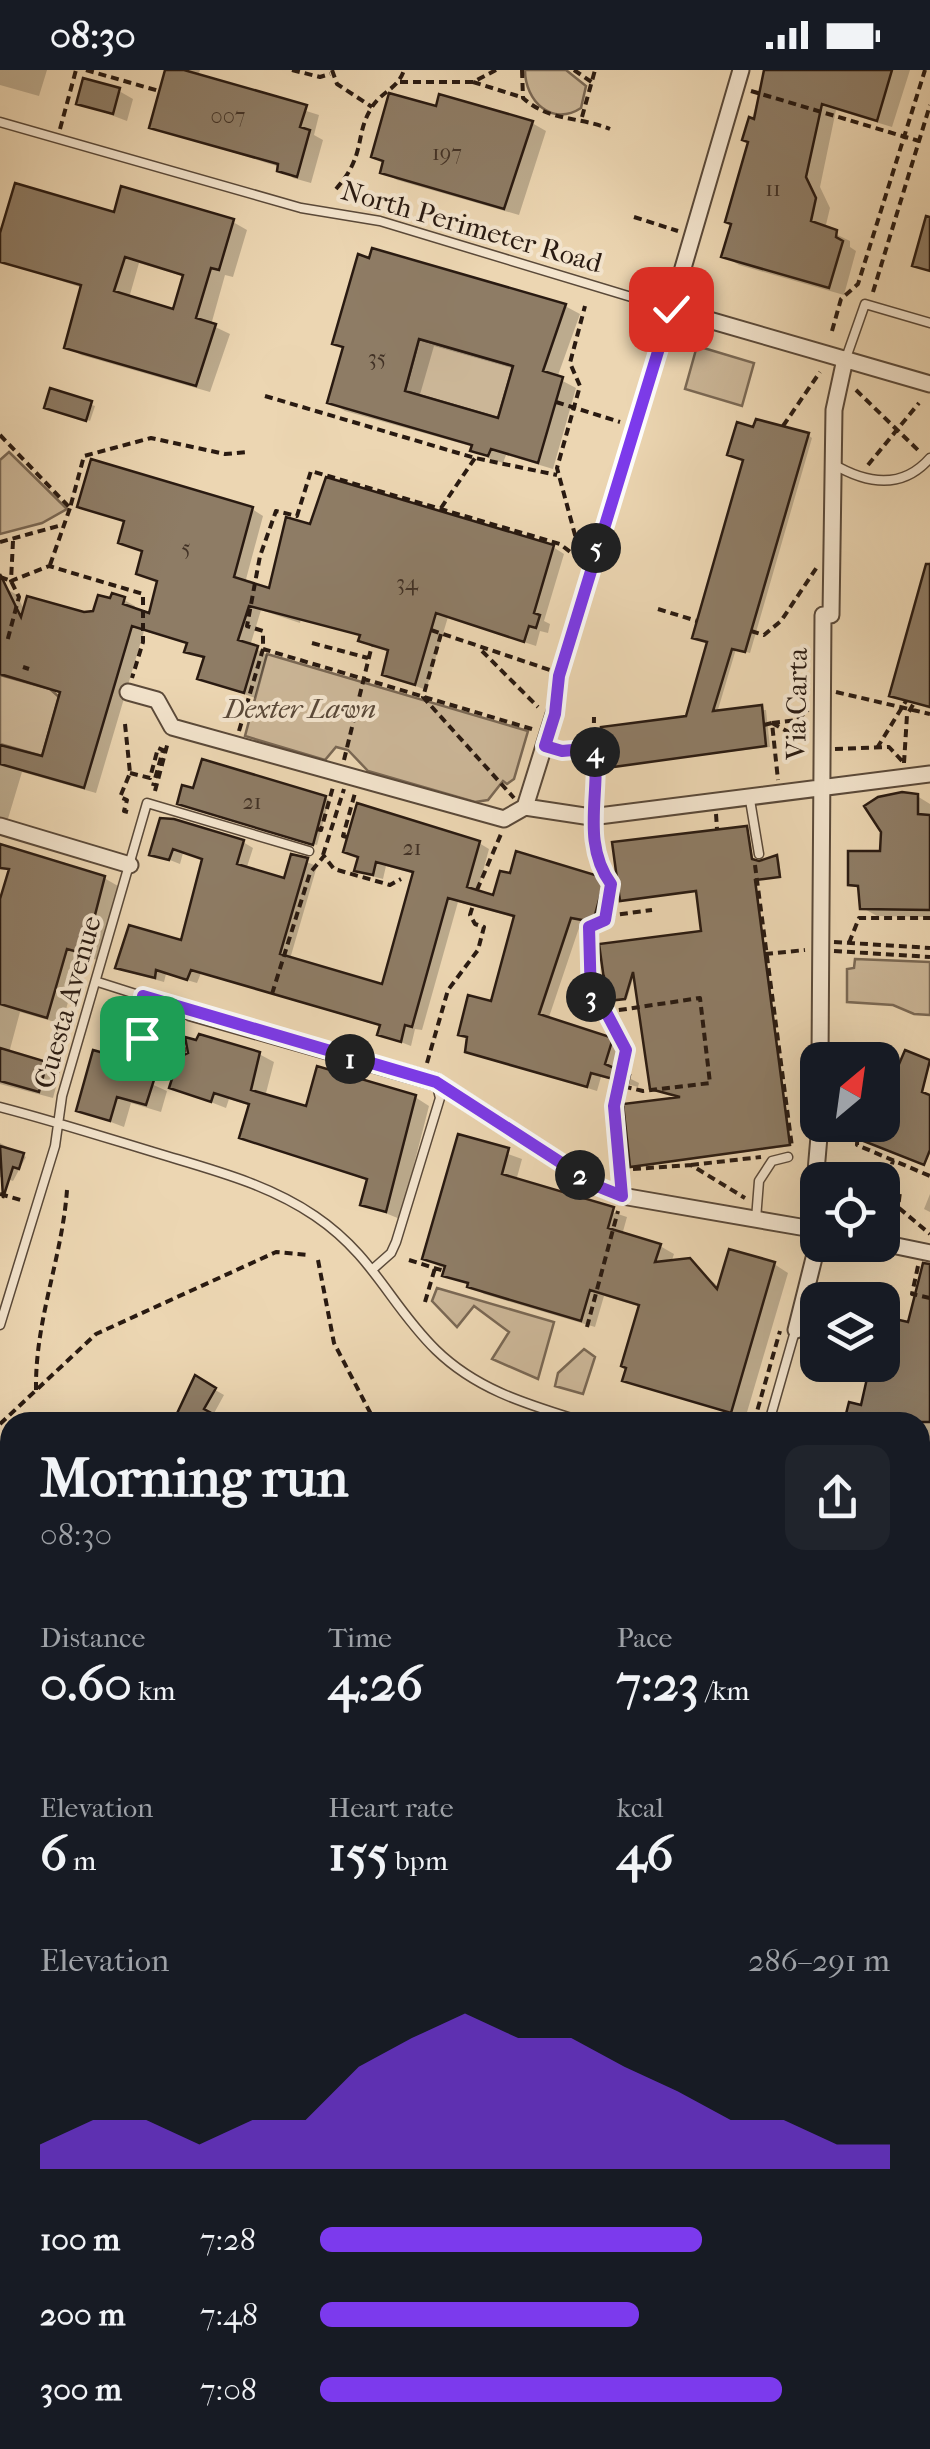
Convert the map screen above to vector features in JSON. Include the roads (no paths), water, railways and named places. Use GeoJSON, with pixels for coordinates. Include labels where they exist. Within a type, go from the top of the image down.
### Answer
{"type":"FeatureCollection","features":[{"type":"Feature","properties":{"kind":"street"},"geometry":{"type":"LineString","coordinates":[[671,309],[741,70]]}},
{"type":"Feature","properties":{"kind":"street","name":"North Perimeter Road"},"geometry":{"type":"LineString","coordinates":[[671,309],[930,384]]}},
{"type":"Feature","properties":{"kind":"street","name":"Via Carta"},"geometry":{"type":"LineString","coordinates":[[821,1042],[823,615],[831,615],[834,410],[845,359]]}},
{"type":"Feature","properties":{"kind":"street"},"geometry":{"type":"LineString","coordinates":[[128,692],[157,700],[172,728],[346,781],[504,819],[525,807],[590,817],[820,785],[904,769],[930,774]]}},
{"type":"Feature","properties":{"kind":"street"},"geometry":{"type":"LineString","coordinates":[[525,807],[547,740],[547,710]]}},
{"type":"Feature","properties":{"kind":"street"},"geometry":{"type":"LineString","coordinates":[[0,826],[130,864]]}},
{"type":"Feature","properties":{"kind":"street"},"geometry":{"type":"LineString","coordinates":[[190,1012],[436,1082],[597,1186],[622,1196],[800,1230]]}},
{"type":"Feature","properties":{"kind":"street"},"geometry":{"type":"LineString","coordinates":[[900,1247],[930,1253]]}},
{"type":"Feature","properties":{"kind":"street"},"geometry":{"type":"LineString","coordinates":[[796,1330],[809,1262]]}},
{"type":"Feature","properties":{"kind":"lane","name":"North Perimeter Road"},"geometry":{"type":"LineString","coordinates":[[0,122],[301,208],[380,221],[671,309]]}},
{"type":"Feature","properties":{"kind":"lane"},"geometry":{"type":"LineString","coordinates":[[845,359],[864,304],[930,323]]}},
{"type":"Feature","properties":{"kind":"lane"},"geometry":{"type":"LineString","coordinates":[[547,710],[558,693],[559,676],[605,518],[616,499],[671,309]]}},
{"type":"Feature","properties":{"kind":"lane"},"geometry":{"type":"LineString","coordinates":[[833,464],[872,482],[900,480],[917,472],[930,459]]}},
{"type":"Feature","properties":{"kind":"lane"},"geometry":{"type":"LineString","coordinates":[[750,794],[759,854]]}},
{"type":"Feature","properties":{"kind":"lane","name":"Cuesta Avenue"},"geometry":{"type":"LineString","coordinates":[[0,1326],[147,803],[308,851]]}},
{"type":"Feature","properties":{"kind":"lane"},"geometry":{"type":"LineString","coordinates":[[98,982],[190,1012]]}},
{"type":"Feature","properties":{"kind":"lane"},"geometry":{"type":"LineString","coordinates":[[143,996],[138,1026],[142,1038],[181,1050]]}},
{"type":"Feature","properties":{"kind":"lane"},"geometry":{"type":"LineString","coordinates":[[374,1268],[392,1253],[396,1242],[440,1098],[436,1082]]}},
{"type":"Feature","properties":{"kind":"lane"},"geometry":{"type":"LineString","coordinates":[[0,1107],[242,1179],[280,1196],[326,1225],[374,1268],[412,1323],[460,1370],[506,1397],[553,1412]]}},
{"type":"Feature","properties":{"kind":"lane"},"geometry":{"type":"LineString","coordinates":[[756,1219],[758,1182],[772,1162],[788,1157]]}},
{"type":"Feature","properties":{"kind":"lane"},"geometry":{"type":"LineString","coordinates":[[772,1412],[796,1330]]}},
{"type":"Feature","properties":{"kind":"park label","name":"Dexter Lawn"},"geometry":{"type":"Point","coordinates":[300,708]}}]}
